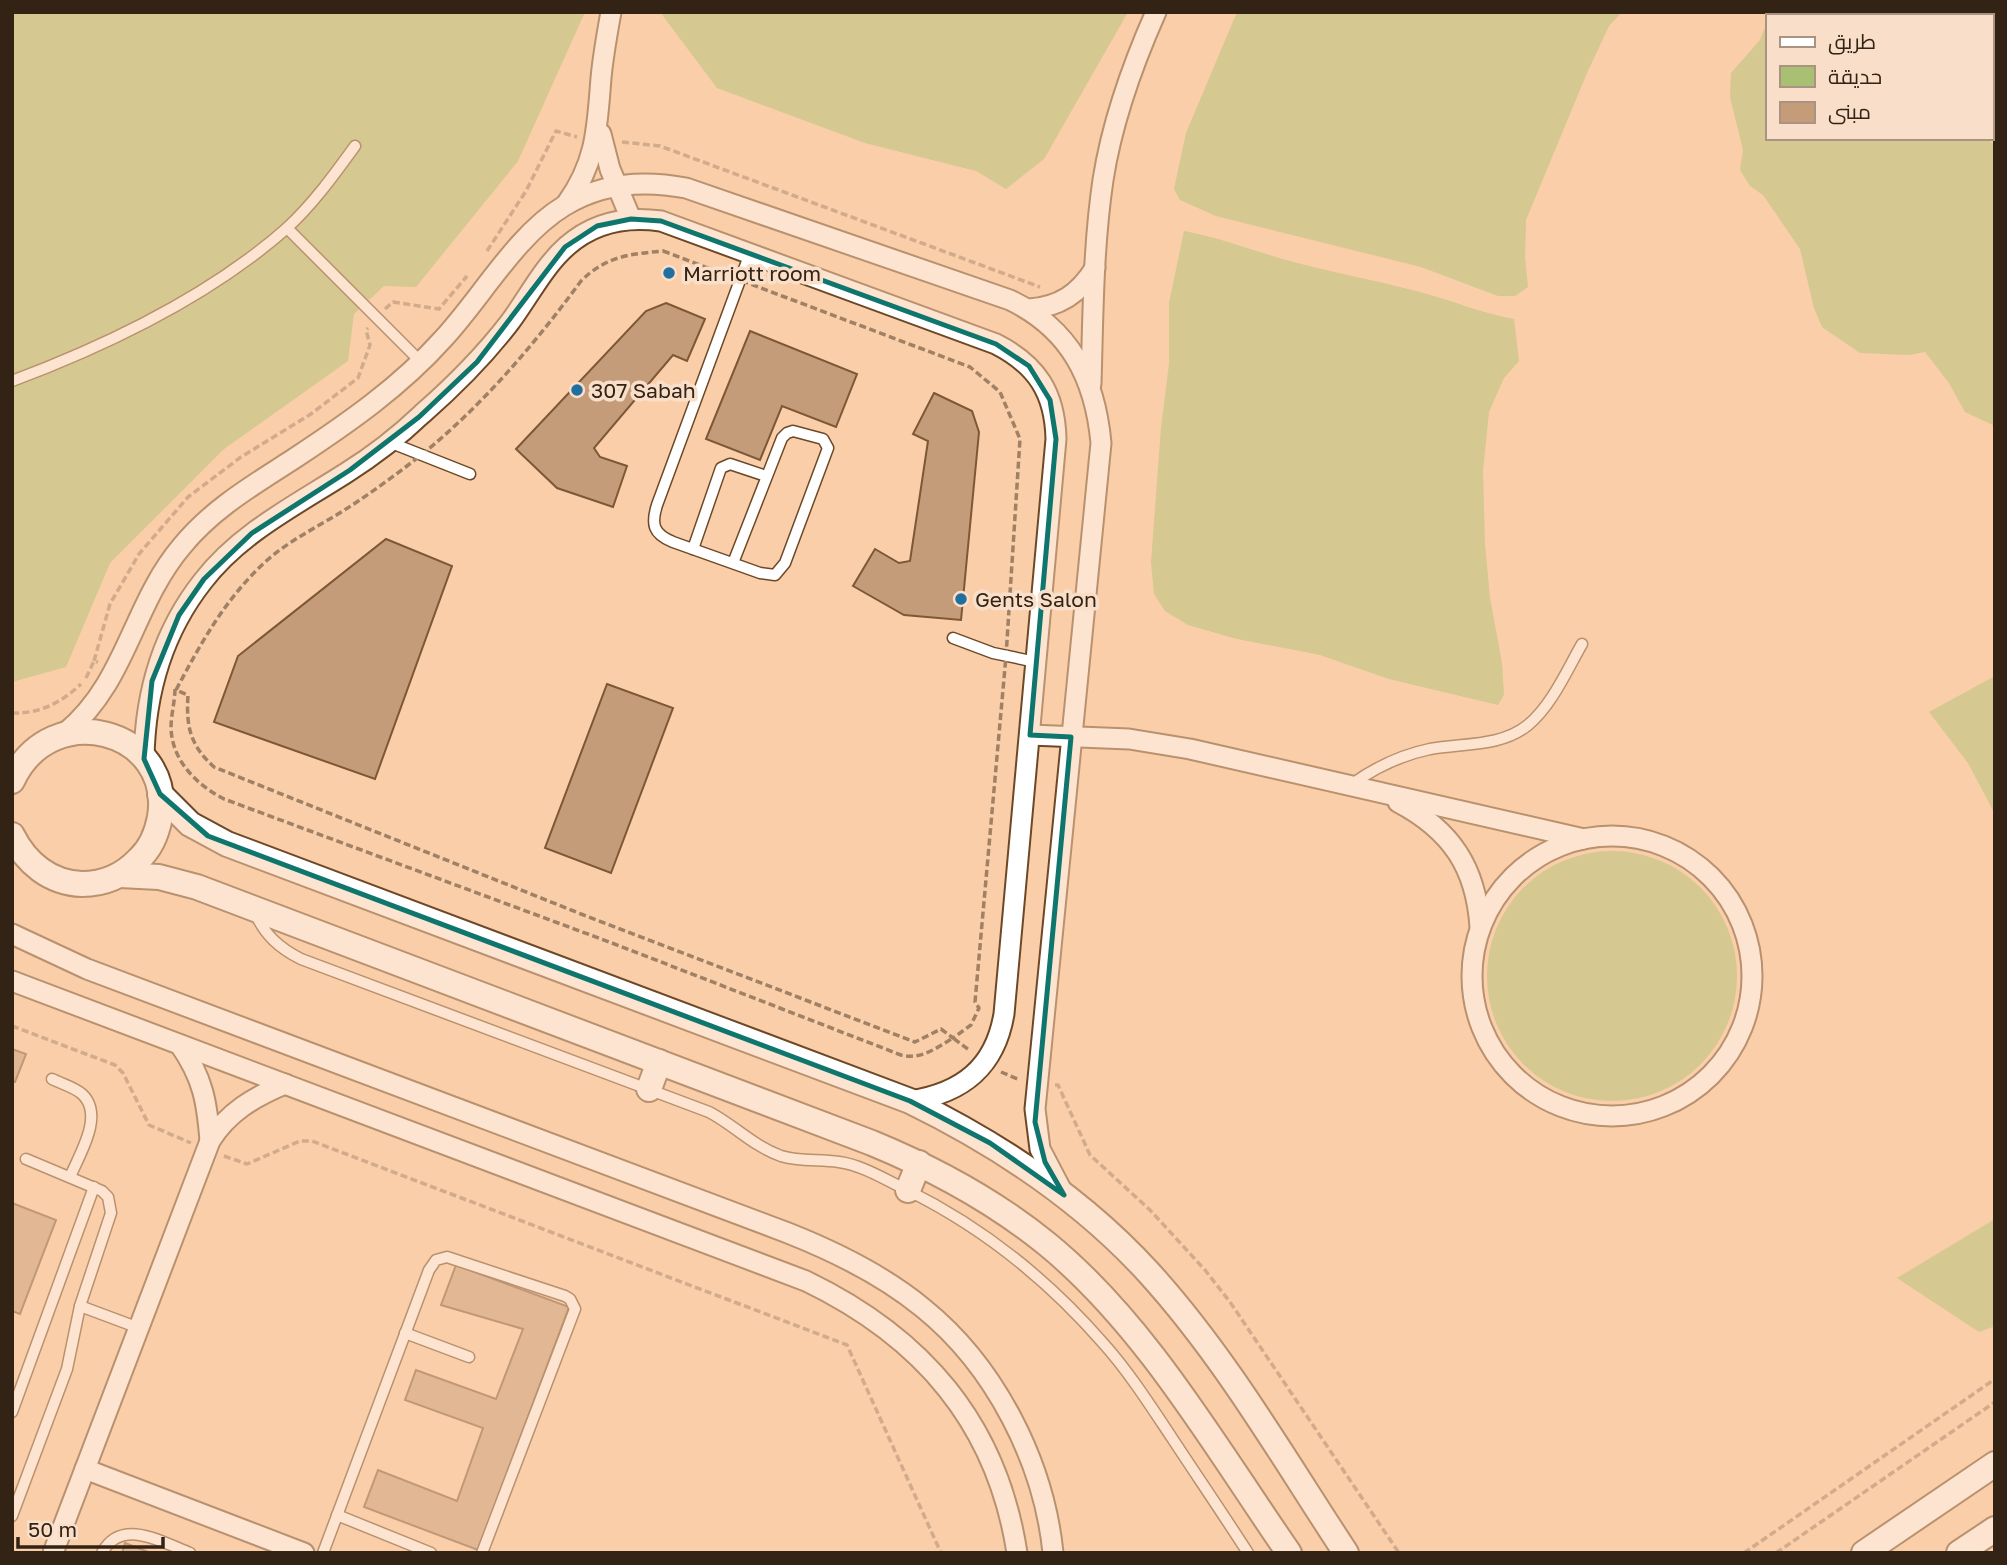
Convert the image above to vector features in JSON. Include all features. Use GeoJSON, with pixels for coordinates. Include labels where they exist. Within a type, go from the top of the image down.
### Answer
{"type":"FeatureCollection","features":[{"type":"Feature","properties":{"kind":"street"},"geometry":{"type":"LineString","coordinates":[[611,12],[603,55],[598,115],[599,141],[631,219]]}},
{"type":"Feature","properties":{"kind":"street"},"geometry":{"type":"LineString","coordinates":[[1091,388],[1095,268],[1103,178],[1112,134],[1128,80],[1157,12]]}},
{"type":"Feature","properties":{"kind":"street"},"geometry":{"type":"LineString","coordinates":[[566,205],[587,171],[599,141]]}},
{"type":"Feature","properties":{"kind":"street"},"geometry":{"type":"LineString","coordinates":[[65,733],[101,696],[155,584],[197,529],[232,500],[360,414],[421,362],[460,321],[527,236],[566,205],[591,193],[616,186],[663,183],[686,188],[986,291],[1029,309],[1046,322],[1070,349],[1091,388],[1101,443],[1035,1108],[1040,1149],[1064,1195]]}},
{"type":"Feature","properties":{"kind":"street"},"geometry":{"type":"LineString","coordinates":[[144,759],[152,681],[179,615],[204,579],[227,554],[252,533],[389,442],[447,392],[504,330],[565,247],[597,226],[631,219],[668,223],[996,344],[1029,366],[1042,382],[1056,419],[1002,1029],[986,1063],[977,1072],[946,1092],[910,1101]]}},
{"type":"Feature","properties":{"kind":"street"},"geometry":{"type":"LineString","coordinates":[[1029,309],[1065,300],[1077,292],[1095,268]]}},
{"type":"Feature","properties":{"kind":"street"},"geometry":{"type":"LineString","coordinates":[[12,781],[22,762],[24,748],[65,733],[87,730],[108,734],[128,744],[151,769],[160,794],[161,810],[153,841],[139,860],[120,875],[103,881],[84,884],[49,876],[21,852],[12,835]]}},
{"type":"Feature","properties":{"kind":"street"},"geometry":{"type":"LineString","coordinates":[[1030,735],[1119,739],[1160,744],[1376,790],[1584,839]]}},
{"type":"Feature","properties":{"kind":"street"},"geometry":{"type":"LineString","coordinates":[[1376,790],[1418,812],[1436,826],[1451,843],[1464,862],[1473,883],[1479,904],[1480,927]]}},
{"type":"Feature","properties":{"kind":"street"},"geometry":{"type":"LineString","coordinates":[[160,794],[190,824],[227,844],[910,1101],[990,1143],[1026,1166],[1109,1233],[1187,1317],[1346,1553]]}},
{"type":"Feature","properties":{"kind":"street"},"geometry":{"type":"LineString","coordinates":[[1616,836],[1648,840],[1678,852],[1705,870],[1727,893],[1742,921],[1751,952],[1753,985],[1747,1016],[1735,1046],[1716,1072],[1691,1093],[1672,1103],[1631,1116],[1588,1115],[1567,1110],[1538,1096],[1513,1076],[1492,1051],[1479,1022],[1472,991],[1473,958],[1480,927],[1493,902],[1525,867],[1557,848],[1584,839],[1616,836]]}},
{"type":"Feature","properties":{"kind":"street"},"geometry":{"type":"LineString","coordinates":[[120,875],[178,881],[872,1143],[919,1163],[964,1187],[1047,1244],[1111,1305],[1152,1354],[1289,1553]]}},
{"type":"Feature","properties":{"kind":"street"},"geometry":{"type":"LineString","coordinates":[[12,934],[88,969],[788,1233],[859,1265],[924,1308],[952,1335],[999,1397],[1033,1468],[1045,1505],[1054,1553]]}},
{"type":"Feature","properties":{"kind":"street"},"geometry":{"type":"LineString","coordinates":[[12,949],[88,969]]}},
{"type":"Feature","properties":{"kind":"street"},"geometry":{"type":"LineString","coordinates":[[12,981],[806,1281],[840,1297],[872,1317],[902,1341],[929,1367],[953,1396],[974,1428],[991,1462],[1004,1497],[1017,1553]]}},
{"type":"Feature","properties":{"kind":"street"},"geometry":{"type":"LineString","coordinates":[[180,1045],[201,1080],[206,1100],[208,1145]]}},
{"type":"Feature","properties":{"kind":"street"},"geometry":{"type":"LineString","coordinates":[[649,1090],[659,1062]]}},
{"type":"Feature","properties":{"kind":"street"},"geometry":{"type":"LineString","coordinates":[[53,1553],[208,1145],[220,1126],[234,1112],[285,1084]]}},
{"type":"Feature","properties":{"kind":"street"},"geometry":{"type":"LineString","coordinates":[[908,1190],[919,1163]]}},
{"type":"Feature","properties":{"kind":"street"},"geometry":{"type":"LineString","coordinates":[[1864,1553],[1995,1464]]}},
{"type":"Feature","properties":{"kind":"street"},"geometry":{"type":"LineString","coordinates":[[85,1469],[304,1553]]}},
{"type":"Feature","properties":{"kind":"street"},"geometry":{"type":"LineString","coordinates":[[1959,1553],[1995,1529]]}},
{"type":"Feature","properties":{"kind":"lane"},"geometry":{"type":"LineString","coordinates":[[12,381],[68,360],[126,333],[182,302],[236,267],[287,228],[324,188],[355,146]]}},
{"type":"Feature","properties":{"kind":"lane"},"geometry":{"type":"LineString","coordinates":[[287,228],[421,362]]}},
{"type":"Feature","properties":{"kind":"lane"},"geometry":{"type":"LineString","coordinates":[[733,564],[782,438],[787,433],[799,433],[823,439],[827,443],[827,453],[781,570],[775,575],[767,576],[733,564],[662,537],[655,528],[653,516],[750,253]]}},
{"type":"Feature","properties":{"kind":"lane"},"geometry":{"type":"LineString","coordinates":[[389,442],[470,474]]}},
{"type":"Feature","properties":{"kind":"lane"},"geometry":{"type":"LineString","coordinates":[[693,549],[721,468],[730,464],[766,476]]}},
{"type":"Feature","properties":{"kind":"lane"},"geometry":{"type":"LineString","coordinates":[[953,638],[1006,656],[1036,662]]}},
{"type":"Feature","properties":{"kind":"lane"},"geometry":{"type":"LineString","coordinates":[[1351,785],[1381,765],[1415,753],[1488,742],[1515,733],[1538,715],[1583,644]]}},
{"type":"Feature","properties":{"kind":"lane"},"geometry":{"type":"LineString","coordinates":[[253,909],[271,939],[300,959],[721,1118],[751,1142],[767,1150],[801,1161],[830,1161],[852,1165],[908,1190],[952,1214],[1033,1273],[1079,1316],[1135,1383],[1248,1553]]}},
{"type":"Feature","properties":{"kind":"lane"},"geometry":{"type":"LineString","coordinates":[[52,1079],[77,1090],[91,1107],[90,1128],[70,1177]]}},
{"type":"Feature","properties":{"kind":"lane"},"geometry":{"type":"LineString","coordinates":[[12,1516],[64,1376],[80,1306],[111,1213],[108,1197],[94,1187],[26,1159]]}},
{"type":"Feature","properties":{"kind":"lane"},"geometry":{"type":"LineString","coordinates":[[12,1412],[94,1187]]}},
{"type":"Feature","properties":{"kind":"lane"},"geometry":{"type":"LineString","coordinates":[[324,1553],[431,1265],[441,1258],[454,1258],[565,1296],[573,1303],[573,1315],[482,1553]]}},
{"type":"Feature","properties":{"kind":"lane"},"geometry":{"type":"LineString","coordinates":[[80,1306],[139,1328]]}},
{"type":"Feature","properties":{"kind":"lane"},"geometry":{"type":"LineString","coordinates":[[405,1333],[469,1357]]}},
{"type":"Feature","properties":{"kind":"lane"},"geometry":{"type":"LineString","coordinates":[[337,1515],[431,1553]]}},
{"type":"Feature","properties":{"kind":"lane"},"geometry":{"type":"LineString","coordinates":[[102,1553],[113,1539],[135,1533],[167,1549],[190,1553]]}},
{"type":"Feature","properties":{"kind":"path"},"geometry":{"type":"LineString","coordinates":[[484,255],[526,191],[556,131],[599,141],[660,146],[1030,283],[1065,300]]}},
{"type":"Feature","properties":{"kind":"path"},"geometry":{"type":"LineString","coordinates":[[663,251],[740,279],[970,367],[1000,392],[1020,439],[1006,656],[975,1002],[979,1008],[971,1025],[953,1038],[942,1029],[915,1042],[581,914],[214,767],[199,753],[189,731],[188,695],[176,690],[211,625],[235,593],[264,563],[286,545],[340,513],[421,455],[503,379],[581,281],[593,270],[623,255],[663,251]]}},
{"type":"Feature","properties":{"kind":"path"},"geometry":{"type":"LineString","coordinates":[[94,661],[110,604],[139,554],[188,497],[241,457],[311,414],[358,378],[370,345],[366,330],[393,302],[439,309],[475,266]]}},
{"type":"Feature","properties":{"kind":"path"},"geometry":{"type":"LineString","coordinates":[[12,1026],[115,1065],[123,1073],[149,1125],[208,1145],[247,1164],[300,1141],[312,1141],[847,1345],[941,1553]]}},
{"type":"Feature","properties":{"kind":"path"},"geometry":{"type":"LineString","coordinates":[[1744,1553],[1995,1379]]}},
{"type":"Feature","properties":{"kind":"path"},"geometry":{"type":"LineString","coordinates":[[1776,1553],[1995,1402]]}},
{"type":"Feature","properties":{"kind":"highlighted area"},"geometry":{"type":"Polygon","coordinates":[[[631,219],[661,221],[996,344],[1029,366],[1050,400],[1056,439],[1030,735],[1071,737],[1035,1122],[1045,1162],[1064,1195],[990,1143],[910,1101],[208,836],[160,794],[144,759],[152,681],[179,615],[204,579],[252,533],[350,470],[419,417],[477,362],[565,247],[597,226],[631,219]]]}},
{"type":"Feature","properties":{"kind":"green space"},"geometry":{"type":"Polygon","coordinates":[[[16,12],[585,12],[518,161],[416,287],[384,286],[354,314],[348,361],[224,449],[110,563],[66,667],[12,682],[12,15],[16,12]]]}},
{"type":"Feature","properties":{"kind":"green space"},"geometry":{"type":"Polygon","coordinates":[[[660,12],[1128,12],[1044,159],[1006,189],[976,171],[865,143],[717,88],[660,12]]]}},
{"type":"Feature","properties":{"kind":"green space"},"geometry":{"type":"Polygon","coordinates":[[[1237,12],[1622,12],[1609,26],[1587,73],[1526,220],[1525,258],[1528,287],[1515,296],[1498,296],[1421,267],[1216,216],[1180,200],[1174,189],[1186,133],[1237,12]]]}},
{"type":"Feature","properties":{"kind":"green space"},"geometry":{"type":"Polygon","coordinates":[[[1766,25],[1766,140],[1989,140],[1995,146],[1995,426],[1965,412],[1949,383],[1925,352],[1909,355],[1860,353],[1822,327],[1814,308],[1800,249],[1763,195],[1750,186],[1740,170],[1743,150],[1730,97],[1731,73],[1760,40],[1766,25]]]}},
{"type":"Feature","properties":{"kind":"green space"},"geometry":{"type":"Polygon","coordinates":[[[1184,231],[1514,319],[1519,361],[1504,378],[1489,412],[1483,471],[1490,598],[1502,663],[1504,695],[1498,705],[1389,679],[1320,655],[1237,639],[1188,625],[1165,611],[1154,594],[1151,562],[1161,428],[1169,364],[1169,303],[1184,231]]]}},
{"type":"Feature","properties":{"kind":"green space"},"geometry":{"type":"Polygon","coordinates":[[[1995,676],[1995,814],[1968,763],[1929,712],[1995,676]]]}},
{"type":"Feature","properties":{"kind":"green space"},"geometry":{"type":"Polygon","coordinates":[[[1600,851],[1624,851],[1660,860],[1701,887],[1728,928],[1735,952],[1735,1000],[1728,1024],[1701,1065],[1660,1092],[1624,1101],[1600,1101],[1564,1092],[1523,1065],[1496,1024],[1487,988],[1487,964],[1496,928],[1523,887],[1564,860],[1600,851]]]}},
{"type":"Feature","properties":{"kind":"green space"},"geometry":{"type":"Polygon","coordinates":[[[1995,1219],[1995,1326],[1979,1332],[1897,1278],[1995,1219]]]}},
{"type":"Feature","properties":{"kind":"building"},"geometry":{"type":"Polygon","coordinates":[[[666,303],[705,319],[687,361],[673,355],[594,448],[600,457],[627,466],[613,507],[557,488],[516,449],[646,311],[666,303]]]}},
{"type":"Feature","properties":{"kind":"building"},"geometry":{"type":"Polygon","coordinates":[[[750,331],[857,374],[836,427],[782,406],[760,460],[706,439],[750,331]]]}},
{"type":"Feature","properties":{"kind":"building"},"geometry":{"type":"Polygon","coordinates":[[[934,393],[972,411],[979,432],[961,620],[904,615],[853,586],[875,549],[899,563],[910,561],[928,441],[913,434],[934,393]]]}},
{"type":"Feature","properties":{"kind":"building"},"geometry":{"type":"Polygon","coordinates":[[[386,539],[452,566],[375,779],[214,722],[238,656],[386,539]]]}},
{"type":"Feature","properties":{"kind":"building"},"geometry":{"type":"Polygon","coordinates":[[[607,684],[673,708],[611,873],[545,848],[607,684]]]}},
{"type":"Feature","properties":{"kind":"building"},"geometry":{"type":"Polygon","coordinates":[[[12,1049],[26,1054],[15,1082],[12,1081],[12,1049]]]}},
{"type":"Feature","properties":{"kind":"building"},"geometry":{"type":"Polygon","coordinates":[[[12,1203],[56,1220],[20,1314],[12,1311],[12,1203]]]}},
{"type":"Feature","properties":{"kind":"building"},"geometry":{"type":"Polygon","coordinates":[[[456,1265],[569,1307],[478,1550],[364,1507],[378,1470],[457,1501],[483,1428],[405,1400],[416,1370],[496,1399],[523,1329],[441,1305],[456,1265]]]}},
{"type":"Feature","properties":{"kind":"building"},"geometry":{"type":"Polygon","coordinates":[[[125,1543],[151,1553],[122,1553],[125,1543]]]}},
{"type":"Feature","properties":{"kind":"place","name":"Marriott room"},"geometry":{"type":"Point","coordinates":[669,273]}},
{"type":"Feature","properties":{"kind":"place","name":"307 Sabah"},"geometry":{"type":"Point","coordinates":[577,390]}},
{"type":"Feature","properties":{"kind":"place","name":"Gents Salon"},"geometry":{"type":"Point","coordinates":[961,599]}}]}
